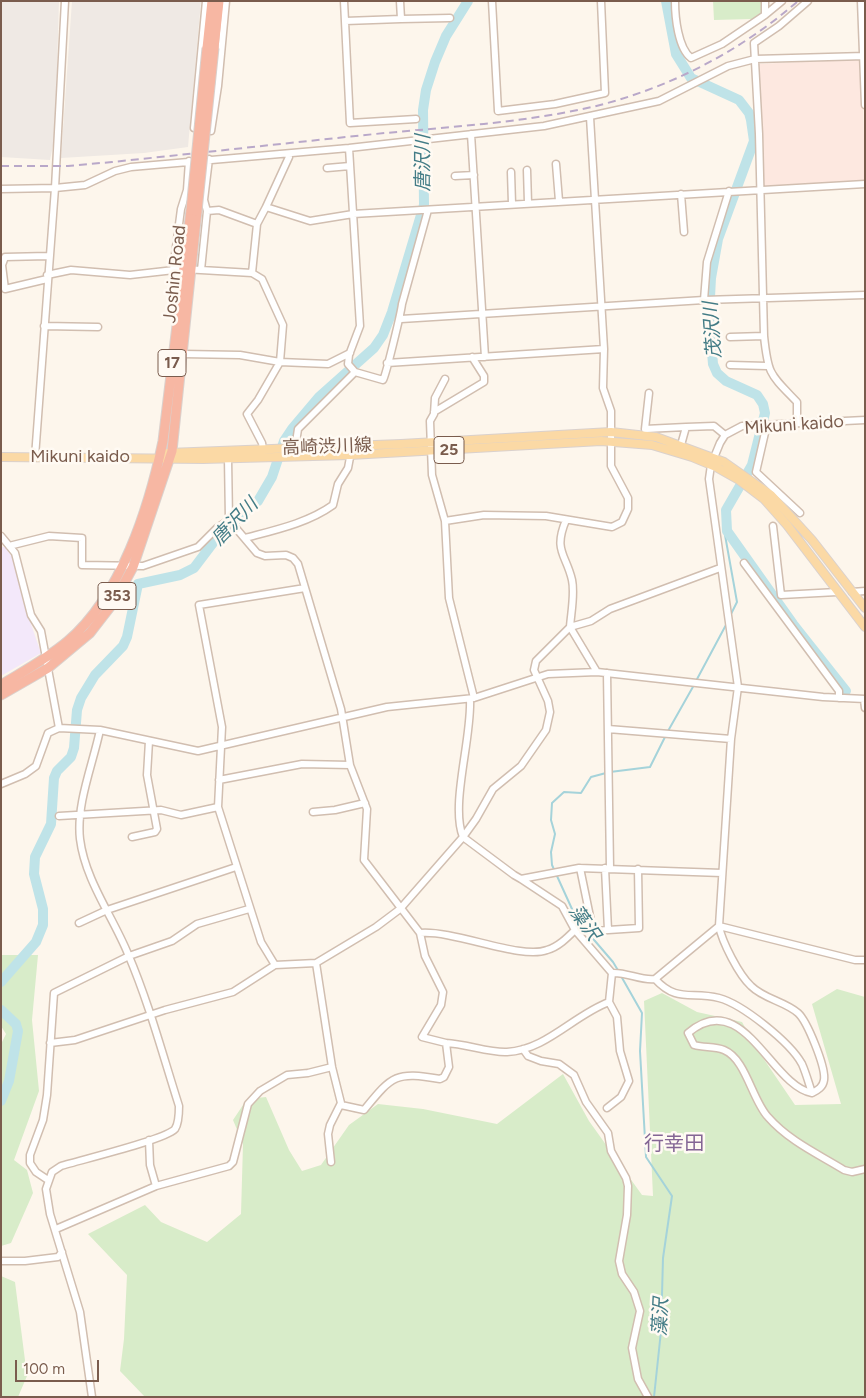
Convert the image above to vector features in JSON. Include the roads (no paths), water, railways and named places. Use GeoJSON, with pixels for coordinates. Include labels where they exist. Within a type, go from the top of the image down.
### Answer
{"type":"FeatureCollection","features":[{"type":"Feature","properties":{"kind":"highway","name":"Joshin Road"},"geometry":{"type":"LineString","coordinates":[[211,48],[212,1]]}},
{"type":"Feature","properties":{"kind":"highway","name":"Joshin Road"},"geometry":{"type":"LineString","coordinates":[[1,684],[46,657],[68,641],[95,613],[122,567],[160,457],[182,270],[194,211],[211,48],[219,1]]}},
{"type":"Feature","properties":{"kind":"highway","name":"Joshin Road"},"geometry":{"type":"LineString","coordinates":[[1,695],[48,668],[75,648],[103,618],[133,567],[171,456],[183,354],[182,270]]}},
{"type":"Feature","properties":{"kind":"main road","name":"25"},"geometry":{"type":"LineString","coordinates":[[611,437],[642,434],[681,444],[771,495],[791,516],[865,608]]}},
{"type":"Feature","properties":{"kind":"main road","name":"高崎渋川線"},"geometry":{"type":"LineString","coordinates":[[290,451],[350,455],[431,447],[611,437]]}},
{"type":"Feature","properties":{"kind":"main road","name":"25"},"geometry":{"type":"LineString","coordinates":[[611,437],[652,444],[713,461]]}},
{"type":"Feature","properties":{"kind":"main road","name":"高崎渋川線"},"geometry":{"type":"LineString","coordinates":[[171,456],[228,458],[353,446],[431,447]]}},
{"type":"Feature","properties":{"kind":"main road","name":"高崎渋川線"},"geometry":{"type":"LineString","coordinates":[[160,457],[262,449],[275,453]]}},
{"type":"Feature","properties":{"kind":"main road","name":"Mikuni kaido"},"geometry":{"type":"LineString","coordinates":[[1,457],[160,457]]}},
{"type":"Feature","properties":{"kind":"main road","name":"25"},"geometry":{"type":"LineString","coordinates":[[744,479],[773,508],[865,627]]}},
{"type":"Feature","properties":{"kind":"street"},"geometry":{"type":"LineString","coordinates":[[35,457],[48,256],[55,188],[66,1]]}},
{"type":"Feature","properties":{"kind":"street"},"geometry":{"type":"LineString","coordinates":[[206,1],[194,128],[211,131],[218,86],[226,1]]}},
{"type":"Feature","properties":{"kind":"street"},"geometry":{"type":"LineString","coordinates":[[344,1],[350,123],[416,119]]}},
{"type":"Feature","properties":{"kind":"street"},"geometry":{"type":"LineString","coordinates":[[400,1],[401,19]]}},
{"type":"Feature","properties":{"kind":"street"},"geometry":{"type":"LineString","coordinates":[[492,1],[498,111],[555,104],[605,92],[601,1]]}},
{"type":"Feature","properties":{"kind":"street"},"geometry":{"type":"LineString","coordinates":[[675,1],[677,27],[687,55],[691,58],[722,44],[782,1]]}},
{"type":"Feature","properties":{"kind":"street"},"geometry":{"type":"LineString","coordinates":[[765,1],[765,15]]}},
{"type":"Feature","properties":{"kind":"street"},"geometry":{"type":"LineString","coordinates":[[797,423],[797,402],[773,378],[767,366],[764,336],[759,134],[754,43],[779,26],[808,1]]}},
{"type":"Feature","properties":{"kind":"street"},"geometry":{"type":"LineString","coordinates":[[861,1],[865,106]]}},
{"type":"Feature","properties":{"kind":"street"},"geometry":{"type":"LineString","coordinates":[[345,21],[450,18]]}},
{"type":"Feature","properties":{"kind":"street"},"geometry":{"type":"LineString","coordinates":[[1,189],[55,188],[85,185],[115,171],[131,167],[349,148],[544,126],[590,118],[659,101],[728,66],[755,59],[864,56]]}},
{"type":"Feature","properties":{"kind":"street"},"geometry":{"type":"LineString","coordinates":[[445,521],[484,515],[546,516],[612,528],[622,522],[628,508],[628,498],[611,466],[611,411],[603,388],[602,306],[590,118]]}},
{"type":"Feature","properties":{"kind":"street"},"geometry":{"type":"LineString","coordinates":[[471,134],[485,357]]}},
{"type":"Feature","properties":{"kind":"street"},"geometry":{"type":"LineString","coordinates":[[349,148],[360,326],[350,353],[349,366],[355,372],[383,380],[386,376],[387,363],[401,319],[402,304],[425,210]]}},
{"type":"Feature","properties":{"kind":"street"},"geometry":{"type":"LineString","coordinates":[[252,273],[257,224],[289,157]]}},
{"type":"Feature","properties":{"kind":"street"},"geometry":{"type":"LineString","coordinates":[[201,270],[207,211],[204,200],[209,159]]}},
{"type":"Feature","properties":{"kind":"street"},"geometry":{"type":"LineString","coordinates":[[182,270],[181,209],[187,190],[189,161]]}},
{"type":"Feature","properties":{"kind":"street"},"geometry":{"type":"LineString","coordinates":[[556,164],[559,201]]}},
{"type":"Feature","properties":{"kind":"street"},"geometry":{"type":"LineString","coordinates":[[327,168],[350,166]]}},
{"type":"Feature","properties":{"kind":"street"},"geometry":{"type":"LineString","coordinates":[[527,170],[528,203]]}},
{"type":"Feature","properties":{"kind":"street"},"geometry":{"type":"LineString","coordinates":[[510,172],[512,204]]}},
{"type":"Feature","properties":{"kind":"street"},"geometry":{"type":"LineString","coordinates":[[455,176],[474,175]]}},
{"type":"Feature","properties":{"kind":"street"},"geometry":{"type":"LineString","coordinates":[[266,207],[310,221],[353,214],[596,198],[865,184]]}},
{"type":"Feature","properties":{"kind":"street"},"geometry":{"type":"LineString","coordinates":[[705,300],[707,262],[729,191]]}},
{"type":"Feature","properties":{"kind":"street"},"geometry":{"type":"LineString","coordinates":[[681,194],[684,232]]}},
{"type":"Feature","properties":{"kind":"street"},"geometry":{"type":"LineString","coordinates":[[207,211],[219,210],[257,224]]}},
{"type":"Feature","properties":{"kind":"street"},"geometry":{"type":"LineString","coordinates":[[48,256],[5,257],[2,265],[5,290],[71,270],[130,275],[201,270],[252,273],[262,279],[281,320],[283,343],[280,362],[258,400],[247,414],[262,443],[262,449]]}},
{"type":"Feature","properties":{"kind":"street"},"geometry":{"type":"LineString","coordinates":[[401,319],[705,300],[865,295]]}},
{"type":"Feature","properties":{"kind":"street"},"geometry":{"type":"LineString","coordinates":[[44,326],[98,327]]}},
{"type":"Feature","properties":{"kind":"street"},"geometry":{"type":"LineString","coordinates":[[730,337],[764,336]]}},
{"type":"Feature","properties":{"kind":"street"},"geometry":{"type":"LineString","coordinates":[[387,363],[604,349]]}},
{"type":"Feature","properties":{"kind":"street"},"geometry":{"type":"LineString","coordinates":[[183,354],[240,356],[280,362],[328,364],[350,353]]}},
{"type":"Feature","properties":{"kind":"street"},"geometry":{"type":"LineString","coordinates":[[434,412],[484,382],[484,376],[472,358]]}},
{"type":"Feature","properties":{"kind":"street"},"geometry":{"type":"LineString","coordinates":[[730,365],[767,366]]}},
{"type":"Feature","properties":{"kind":"street"},"geometry":{"type":"LineString","coordinates":[[290,451],[298,429],[355,372]]}},
{"type":"Feature","properties":{"kind":"street"},"geometry":{"type":"LineString","coordinates":[[445,379],[435,398],[434,412],[430,422],[432,476],[445,521],[449,598],[472,698],[472,719],[459,810],[463,837],[562,906],[575,930],[612,973],[610,1002],[617,1017],[620,1051],[629,1081],[622,1097],[607,1108]]}},
{"type":"Feature","properties":{"kind":"street","name":"Mikuni kaido"},"geometry":{"type":"LineString","coordinates":[[649,393],[646,429],[714,426],[725,435]]}},
{"type":"Feature","properties":{"kind":"street","name":"Mikuni kaido"},"geometry":{"type":"LineString","coordinates":[[713,461],[725,435],[742,426],[865,420]]}},
{"type":"Feature","properties":{"kind":"street"},"geometry":{"type":"LineString","coordinates":[[768,424],[756,472],[800,513]]}},
{"type":"Feature","properties":{"kind":"street"},"geometry":{"type":"LineString","coordinates":[[681,444],[686,427]]}},
{"type":"Feature","properties":{"kind":"street"},"geometry":{"type":"LineString","coordinates":[[245,538],[288,526],[321,514],[334,505],[338,484],[348,468],[353,446]]}},
{"type":"Feature","properties":{"kind":"street"},"geometry":{"type":"LineString","coordinates":[[228,458],[229,520],[261,555],[286,556],[293,558],[298,564],[342,717],[350,765],[367,809],[367,835],[364,860],[420,933],[425,956],[443,992],[441,1005],[422,1037],[446,1043],[465,1044],[506,1052],[523,1049],[567,1027],[596,1007],[610,1002]]}},
{"type":"Feature","properties":{"kind":"street"},"geometry":{"type":"LineString","coordinates":[[713,461],[709,480],[738,687],[731,739],[719,926],[723,940],[750,986],[758,992],[789,1006],[805,1022],[822,1065],[824,1079],[819,1090],[812,1093],[804,1092],[793,1084],[756,1043],[735,1027],[716,1020],[706,1021],[688,1033],[694,1046],[712,1047],[731,1054],[738,1062],[766,1115],[790,1138],[844,1170],[852,1172],[865,1169]]}},
{"type":"Feature","properties":{"kind":"street"},"geometry":{"type":"LineString","coordinates":[[4,542],[49,536],[82,538],[82,565],[133,567],[142,566],[198,547],[217,528],[229,520]]}},
{"type":"Feature","properties":{"kind":"street"},"geometry":{"type":"LineString","coordinates":[[566,520],[560,543],[562,558],[572,580],[570,627],[597,672]]}},
{"type":"Feature","properties":{"kind":"street"},"geometry":{"type":"LineString","coordinates":[[773,526],[781,595],[837,592]]}},
{"type":"Feature","properties":{"kind":"street"},"geometry":{"type":"LineString","coordinates":[[4,542],[15,553],[31,616],[40,631],[59,728]]}},
{"type":"Feature","properties":{"kind":"street"},"geometry":{"type":"LineString","coordinates":[[744,563],[839,691],[839,698]]}},
{"type":"Feature","properties":{"kind":"street"},"geometry":{"type":"LineString","coordinates":[[50,1043],[75,1040],[150,1015],[233,992],[275,965],[316,963],[376,928],[400,909],[463,837],[493,789],[521,766],[546,730],[550,712],[539,677],[534,670],[536,661],[570,627],[592,621],[610,609],[720,568]]}},
{"type":"Feature","properties":{"kind":"street"},"geometry":{"type":"LineString","coordinates":[[275,965],[261,942],[249,910],[218,807],[222,727],[199,605],[305,588]]}},
{"type":"Feature","properties":{"kind":"street"},"geometry":{"type":"LineString","coordinates":[[852,592],[865,591]]}},
{"type":"Feature","properties":{"kind":"street"},"geometry":{"type":"LineString","coordinates":[[1,784],[36,766],[48,733],[59,728],[100,730],[198,751],[220,748],[387,707],[472,698],[539,677],[565,672],[597,672],[839,698],[865,698],[865,708]]}},
{"type":"Feature","properties":{"kind":"street"},"geometry":{"type":"LineString","coordinates":[[607,673],[608,930]]}},
{"type":"Feature","properties":{"kind":"street"},"geometry":{"type":"LineString","coordinates":[[608,729],[731,739]]}},
{"type":"Feature","properties":{"kind":"street"},"geometry":{"type":"LineString","coordinates":[[92,1397],[80,1312],[50,1214],[46,1189],[48,1180],[52,1172],[60,1166],[149,1140],[172,1131],[176,1127],[179,1116],[179,1106],[129,956],[91,877],[80,839],[81,815],[100,730]]}},
{"type":"Feature","properties":{"kind":"street"},"geometry":{"type":"LineString","coordinates":[[132,837],[155,832],[157,825],[152,810],[147,775],[149,741]]}},
{"type":"Feature","properties":{"kind":"street"},"geometry":{"type":"LineString","coordinates":[[219,780],[302,764],[350,765]]}},
{"type":"Feature","properties":{"kind":"street"},"geometry":{"type":"LineString","coordinates":[[313,812],[336,810],[365,803]]}},
{"type":"Feature","properties":{"kind":"street"},"geometry":{"type":"LineString","coordinates":[[59,816],[152,810],[168,810],[181,815],[218,807]]}},
{"type":"Feature","properties":{"kind":"street"},"geometry":{"type":"LineString","coordinates":[[79,923],[107,910],[236,867]]}},
{"type":"Feature","properties":{"kind":"street"},"geometry":{"type":"LineString","coordinates":[[521,878],[580,868],[722,873]]}},
{"type":"Feature","properties":{"kind":"street"},"geometry":{"type":"LineString","coordinates":[[580,868],[593,931],[639,928],[638,870]]}},
{"type":"Feature","properties":{"kind":"street"},"geometry":{"type":"LineString","coordinates":[[48,1180],[36,1172],[30,1163],[30,1155],[43,1120],[47,1095],[54,993],[129,956],[172,941],[197,924],[249,910]]}},
{"type":"Feature","properties":{"kind":"street"},"geometry":{"type":"LineString","coordinates":[[719,926],[855,960],[865,960]]}},
{"type":"Feature","properties":{"kind":"street"},"geometry":{"type":"LineString","coordinates":[[612,973],[622,972],[648,980],[656,979],[719,926]]}},
{"type":"Feature","properties":{"kind":"street"},"geometry":{"type":"LineString","coordinates":[[420,933],[445,933],[538,952],[555,947],[575,930]]}},
{"type":"Feature","properties":{"kind":"street"},"geometry":{"type":"LineString","coordinates":[[316,963],[332,1067],[341,1105],[330,1125],[328,1134],[332,1162]]}},
{"type":"Feature","properties":{"kind":"street"},"geometry":{"type":"LineString","coordinates":[[656,979],[670,993],[719,998],[741,1009],[790,1048],[801,1064],[812,1093]]}},
{"type":"Feature","properties":{"kind":"street"},"geometry":{"type":"LineString","coordinates":[[341,1105],[364,1110],[386,1084],[406,1074],[440,1079],[444,1077],[449,1067],[446,1043]]}},
{"type":"Feature","properties":{"kind":"street"},"geometry":{"type":"LineString","coordinates":[[523,1049],[528,1056],[541,1061],[559,1064],[570,1070],[578,1082],[586,1102],[608,1133],[611,1151],[626,1178],[628,1191],[627,1215],[618,1261],[622,1274],[634,1292],[640,1311],[632,1348],[638,1379],[648,1397]]}},
{"type":"Feature","properties":{"kind":"street"},"geometry":{"type":"LineString","coordinates":[[56,1229],[156,1186],[229,1166],[233,1162],[248,1104],[260,1091],[287,1075],[308,1073],[332,1067]]}},
{"type":"Feature","properties":{"kind":"street"},"geometry":{"type":"LineString","coordinates":[[149,1140],[150,1165],[156,1186]]}},
{"type":"Feature","properties":{"kind":"street"},"geometry":{"type":"LineString","coordinates":[[1,1261],[25,1261],[58,1257],[62,1252]]}},
{"type":"Feature","properties":{"kind":"waterway","name":"唐沢川"},"geometry":{"type":"LineString","coordinates":[[1,982],[36,942],[43,925],[43,909],[34,874],[35,857],[51,824],[54,778],[57,771],[71,757],[74,748],[77,710],[81,698],[95,675],[123,646],[127,637],[138,584],[180,575],[194,568],[219,535],[258,501],[272,477],[284,441],[292,429],[319,397],[374,348],[383,335],[392,312],[424,205],[423,110],[426,90],[446,36],[468,1]]}},
{"type":"Feature","properties":{"kind":"waterway","name":"茂沢川"},"geometry":{"type":"LineString","coordinates":[[666,1],[676,54],[691,78],[739,100],[749,113],[754,141],[718,239],[711,278],[709,316],[713,364],[717,373],[726,381],[757,395],[763,404],[765,413],[752,465],[726,510],[727,531],[793,624],[846,691]]}},
{"type":"Feature","properties":{"kind":"waterway","name":"藻沢"},"geometry":{"type":"LineString","coordinates":[[727,531],[725,535],[737,602],[731,614]]}},
{"type":"Feature","properties":{"kind":"waterway","name":"藻沢"},"geometry":{"type":"LineString","coordinates":[[696,681],[727,623]]}},
{"type":"Feature","properties":{"kind":"waterway","name":"藻沢"},"geometry":{"type":"LineString","coordinates":[[668,731],[694,685]]}},
{"type":"Feature","properties":{"kind":"waterway","name":"藻沢"},"geometry":{"type":"LineString","coordinates":[[610,772],[650,767],[666,735]]}},
{"type":"Feature","properties":{"kind":"waterway","name":"藻沢"},"geometry":{"type":"LineString","coordinates":[[606,773],[591,777],[581,793],[564,792],[552,803],[551,820],[555,834],[551,852],[552,865],[577,920],[613,962],[619,972]]}},
{"type":"Feature","properties":{"kind":"waterway","name":"藻沢"},"geometry":{"type":"LineString","coordinates":[[621,976],[642,1013],[640,1051],[646,1157],[672,1196],[663,1258],[661,1331],[654,1397]]}},
{"type":"Feature","properties":{"kind":"waterway","name":"唐沢川"},"geometry":{"type":"LineString","coordinates":[[1,1010],[16,1024],[18,1031],[9,1081],[1,1101]]}},
{"type":"Feature","properties":{"kind":"railway"},"geometry":{"type":"LineString","coordinates":[[1,166],[68,166],[112,162],[484,124],[592,107],[648,90],[701,66],[752,37],[798,1]]}},
{"type":"Feature","properties":{"kind":"district","name":"行幸田"},"geometry":{"type":"Point","coordinates":[674,1144]}}]}
